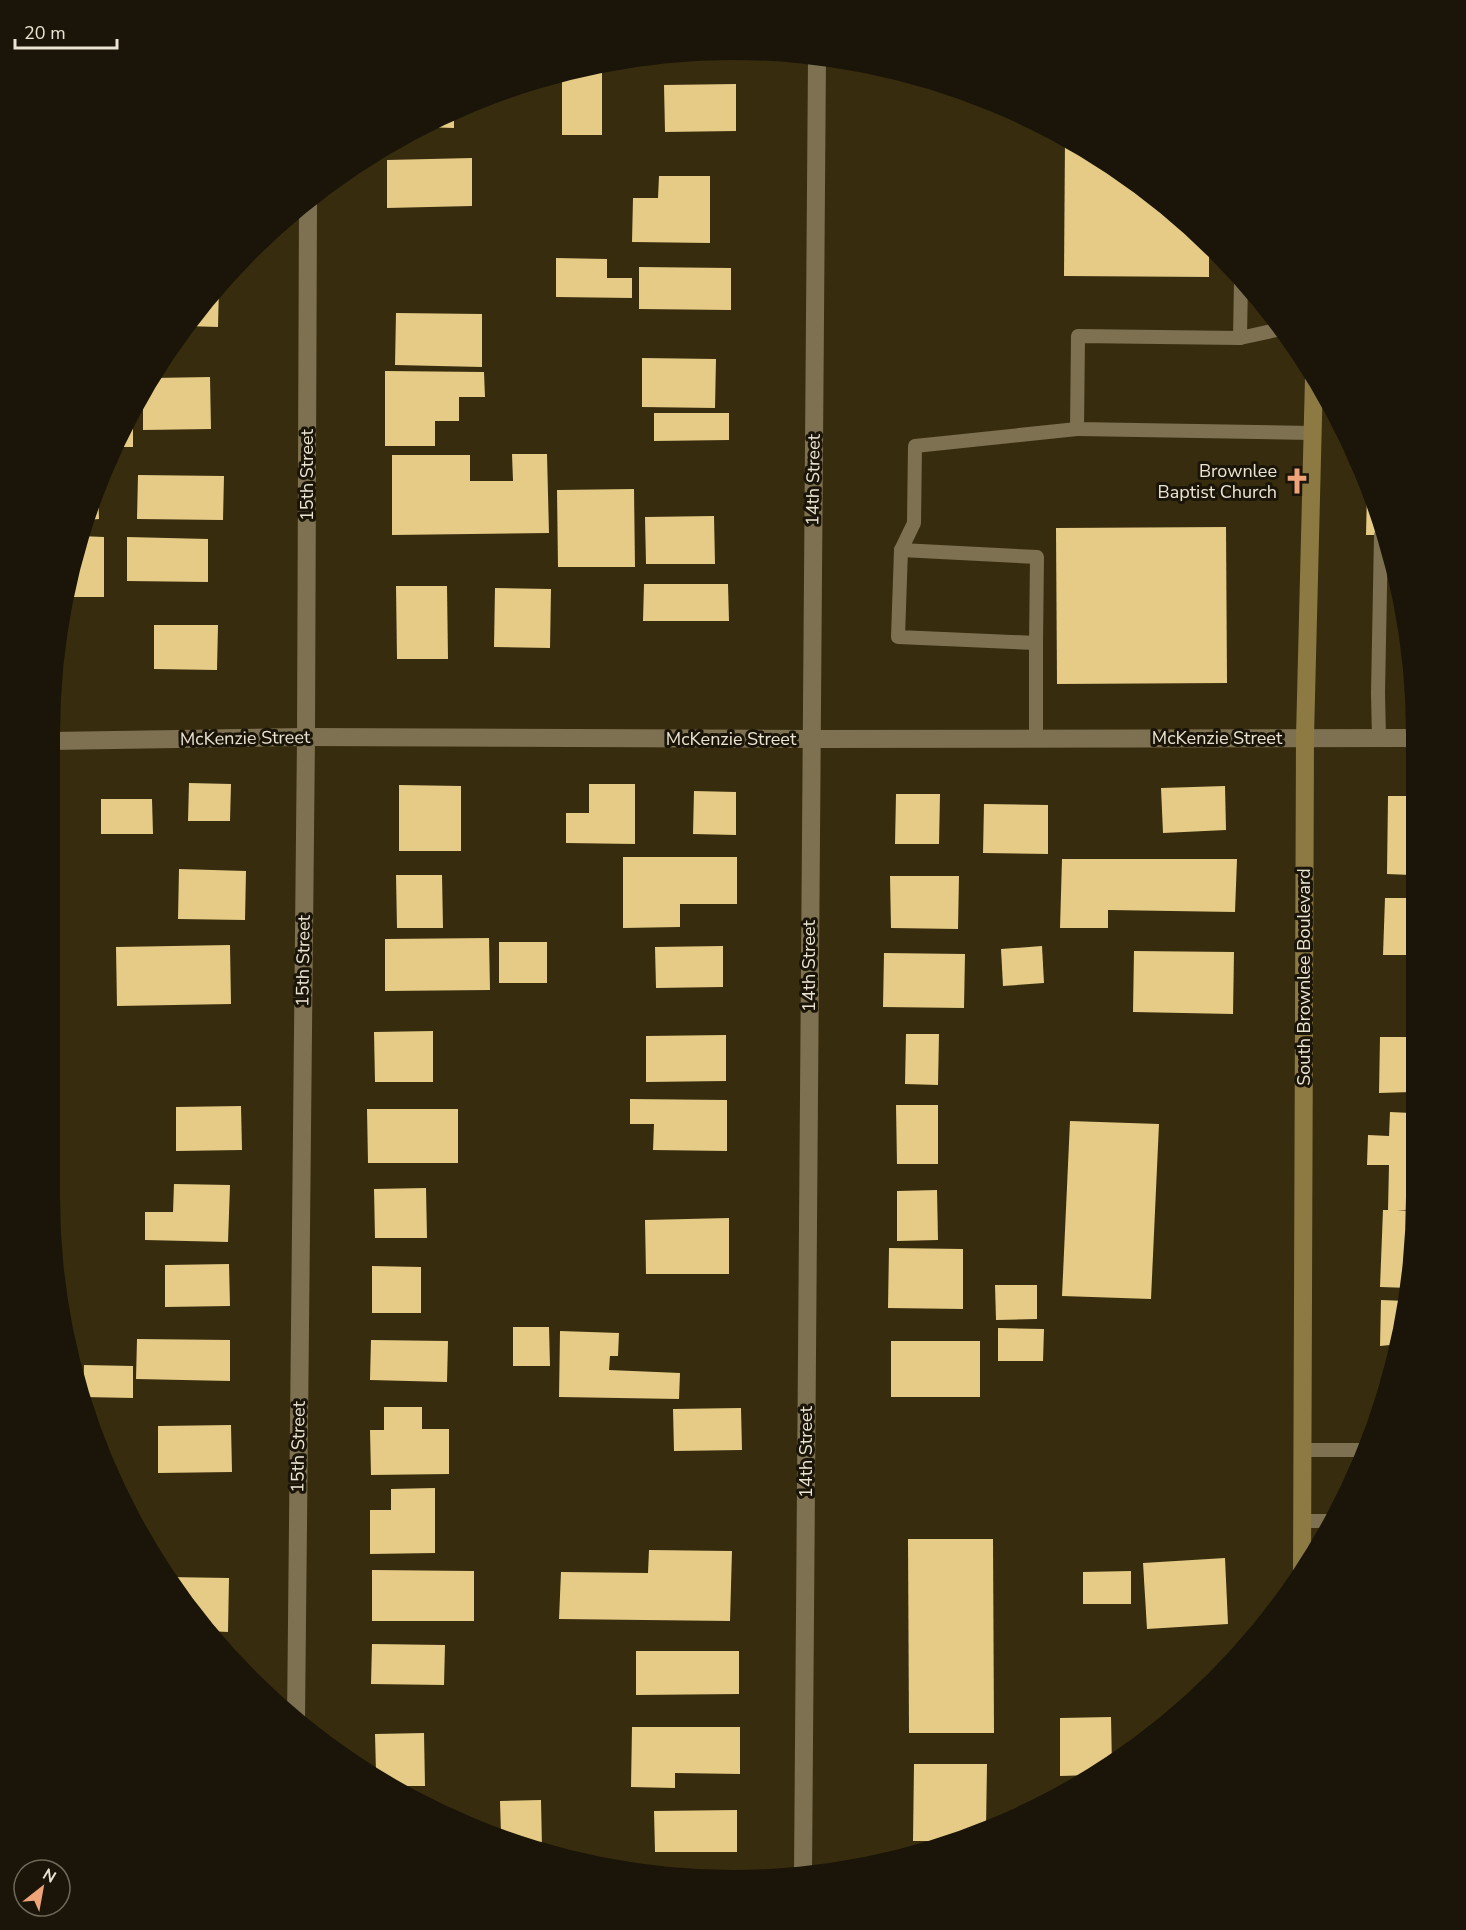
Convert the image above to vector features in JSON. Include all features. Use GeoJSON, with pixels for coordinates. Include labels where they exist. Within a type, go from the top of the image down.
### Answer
{"type":"FeatureCollection","features":[{"type":"Feature","properties":{"kind":"main road","name":"South Brownlee Boulevard"},"geometry":{"type":"LineString","coordinates":[[1302,1557],[1305,737],[1313,393]]}},
{"type":"Feature","properties":{"kind":"street","name":"14th Street"},"geometry":{"type":"LineString","coordinates":[[803,1866],[817,66]]}},
{"type":"Feature","properties":{"kind":"street","name":"15th Street"},"geometry":{"type":"LineString","coordinates":[[296,1709],[306,737],[308,211]]}},
{"type":"Feature","properties":{"kind":"street","name":"McKenzie Street"},"geometry":{"type":"LineString","coordinates":[[60,741],[306,737],[1406,738]]}},
{"type":"Feature","properties":{"kind":"lane"},"geometry":{"type":"LineString","coordinates":[[1240,338],[1241,291]]}},
{"type":"Feature","properties":{"kind":"lane"},"geometry":{"type":"LineString","coordinates":[[1077,429],[1078,336],[1240,338],[1273,331]]}},
{"type":"Feature","properties":{"kind":"lane"},"geometry":{"type":"LineString","coordinates":[[1036,643],[898,637],[901,550],[914,523],[915,446],[1077,429],[1312,433]]}},
{"type":"Feature","properties":{"kind":"lane"},"geometry":{"type":"LineString","coordinates":[[901,550],[1036,557],[1036,738]]}},
{"type":"Feature","properties":{"kind":"lane"},"geometry":{"type":"LineString","coordinates":[[1379,738],[1381,552]]}},
{"type":"Feature","properties":{"kind":"lane"},"geometry":{"type":"LineString","coordinates":[[1303,1450],[1357,1450]]}},
{"type":"Feature","properties":{"kind":"lane"},"geometry":{"type":"LineString","coordinates":[[1302,1521],[1323,1521]]}},
{"type":"Feature","properties":{"kind":"building"},"geometry":{"type":"Polygon","coordinates":[[[602,73],[602,135],[562,135],[562,82],[602,73]]]}},
{"type":"Feature","properties":{"kind":"building"},"geometry":{"type":"Polygon","coordinates":[[[736,84],[736,131],[665,132],[664,85],[736,84]]]}},
{"type":"Feature","properties":{"kind":"building"},"geometry":{"type":"Polygon","coordinates":[[[454,120],[454,128],[438,127],[454,120]]]}},
{"type":"Feature","properties":{"kind":"building"},"geometry":{"type":"Polygon","coordinates":[[[1065,147],[1143,199],[1209,257],[1209,277],[1064,276],[1065,147]]]}},
{"type":"Feature","properties":{"kind":"building"},"geometry":{"type":"Polygon","coordinates":[[[472,158],[472,206],[387,208],[387,160],[472,158]]]}},
{"type":"Feature","properties":{"kind":"building"},"geometry":{"type":"Polygon","coordinates":[[[659,176],[710,176],[710,243],[632,242],[633,198],[658,198],[659,176]]]}},
{"type":"Feature","properties":{"kind":"building"},"geometry":{"type":"Polygon","coordinates":[[[556,258],[607,259],[607,278],[632,278],[632,298],[556,297],[556,258]]]}},
{"type":"Feature","properties":{"kind":"building"},"geometry":{"type":"Polygon","coordinates":[[[639,267],[731,268],[731,310],[639,309],[639,267]]]}},
{"type":"Feature","properties":{"kind":"building"},"geometry":{"type":"Polygon","coordinates":[[[219,299],[218,327],[197,326],[219,299]]]}},
{"type":"Feature","properties":{"kind":"building"},"geometry":{"type":"Polygon","coordinates":[[[396,313],[482,314],[482,367],[395,365],[396,313]]]}},
{"type":"Feature","properties":{"kind":"building"},"geometry":{"type":"Polygon","coordinates":[[[642,358],[716,359],[715,408],[642,407],[642,358]]]}},
{"type":"Feature","properties":{"kind":"building"},"geometry":{"type":"Polygon","coordinates":[[[385,371],[484,372],[485,397],[459,397],[459,421],[435,421],[435,446],[385,446],[385,371]]]}},
{"type":"Feature","properties":{"kind":"building"},"geometry":{"type":"Polygon","coordinates":[[[210,377],[211,429],[143,430],[143,409],[161,378],[210,377]]]}},
{"type":"Feature","properties":{"kind":"building"},"geometry":{"type":"Polygon","coordinates":[[[654,413],[729,413],[729,440],[654,441],[654,413]]]}},
{"type":"Feature","properties":{"kind":"building"},"geometry":{"type":"Polygon","coordinates":[[[133,428],[133,447],[124,447],[133,428]]]}},
{"type":"Feature","properties":{"kind":"building"},"geometry":{"type":"Polygon","coordinates":[[[512,454],[547,454],[549,533],[392,535],[392,455],[470,455],[470,481],[513,481],[512,454]]]}},
{"type":"Feature","properties":{"kind":"building"},"geometry":{"type":"Polygon","coordinates":[[[138,475],[224,476],[223,520],[137,519],[138,475]]]}},
{"type":"Feature","properties":{"kind":"building"},"geometry":{"type":"Polygon","coordinates":[[[634,489],[635,567],[558,567],[557,490],[634,489]]]}},
{"type":"Feature","properties":{"kind":"building"},"geometry":{"type":"Polygon","coordinates":[[[1367,508],[1376,535],[1366,535],[1367,508]]]}},
{"type":"Feature","properties":{"kind":"building"},"geometry":{"type":"Polygon","coordinates":[[[714,516],[715,564],[646,564],[645,517],[714,516]]]}},
{"type":"Feature","properties":{"kind":"building"},"geometry":{"type":"Polygon","coordinates":[[[1226,527],[1227,683],[1057,684],[1056,528],[1226,527]]]}},
{"type":"Feature","properties":{"kind":"building"},"geometry":{"type":"Polygon","coordinates":[[[90,536],[104,537],[104,597],[74,597],[90,536]]]}},
{"type":"Feature","properties":{"kind":"building"},"geometry":{"type":"Polygon","coordinates":[[[127,537],[208,539],[208,582],[127,581],[127,537]]]}},
{"type":"Feature","properties":{"kind":"building"},"geometry":{"type":"Polygon","coordinates":[[[644,584],[728,584],[729,621],[643,621],[644,584]]]}},
{"type":"Feature","properties":{"kind":"building"},"geometry":{"type":"Polygon","coordinates":[[[396,586],[447,586],[448,659],[397,659],[396,586]]]}},
{"type":"Feature","properties":{"kind":"building"},"geometry":{"type":"Polygon","coordinates":[[[495,588],[551,589],[550,648],[494,647],[495,588]]]}},
{"type":"Feature","properties":{"kind":"building"},"geometry":{"type":"Polygon","coordinates":[[[154,625],[218,625],[217,670],[154,669],[154,625]]]}},
{"type":"Feature","properties":{"kind":"building"},"geometry":{"type":"Polygon","coordinates":[[[189,783],[231,784],[230,821],[188,821],[189,783]]]}},
{"type":"Feature","properties":{"kind":"building"},"geometry":{"type":"Polygon","coordinates":[[[589,784],[635,784],[635,844],[566,843],[566,813],[589,813],[589,784]]]}},
{"type":"Feature","properties":{"kind":"building"},"geometry":{"type":"Polygon","coordinates":[[[399,785],[461,786],[461,851],[399,851],[399,785]]]}},
{"type":"Feature","properties":{"kind":"building"},"geometry":{"type":"Polygon","coordinates":[[[1225,786],[1226,830],[1163,833],[1161,788],[1225,786]]]}},
{"type":"Feature","properties":{"kind":"building"},"geometry":{"type":"Polygon","coordinates":[[[694,791],[736,792],[736,835],[693,834],[694,791]]]}},
{"type":"Feature","properties":{"kind":"building"},"geometry":{"type":"Polygon","coordinates":[[[896,794],[940,794],[939,844],[895,844],[896,794]]]}},
{"type":"Feature","properties":{"kind":"building"},"geometry":{"type":"Polygon","coordinates":[[[1388,796],[1406,796],[1406,875],[1387,874],[1388,796]]]}},
{"type":"Feature","properties":{"kind":"building"},"geometry":{"type":"Polygon","coordinates":[[[101,799],[152,799],[153,834],[101,834],[101,799]]]}},
{"type":"Feature","properties":{"kind":"building"},"geometry":{"type":"Polygon","coordinates":[[[984,804],[1048,805],[1048,854],[983,853],[984,804]]]}},
{"type":"Feature","properties":{"kind":"building"},"geometry":{"type":"Polygon","coordinates":[[[623,857],[737,857],[737,904],[680,904],[680,927],[623,928],[623,857]]]}},
{"type":"Feature","properties":{"kind":"building"},"geometry":{"type":"Polygon","coordinates":[[[1062,859],[1237,859],[1235,912],[1108,910],[1108,928],[1060,928],[1062,859]]]}},
{"type":"Feature","properties":{"kind":"building"},"geometry":{"type":"Polygon","coordinates":[[[179,869],[246,871],[245,920],[178,919],[179,869]]]}},
{"type":"Feature","properties":{"kind":"building"},"geometry":{"type":"Polygon","coordinates":[[[396,875],[442,875],[443,928],[397,928],[396,875]]]}},
{"type":"Feature","properties":{"kind":"building"},"geometry":{"type":"Polygon","coordinates":[[[890,876],[959,876],[958,929],[891,928],[890,876]]]}},
{"type":"Feature","properties":{"kind":"building"},"geometry":{"type":"Polygon","coordinates":[[[1385,898],[1406,898],[1406,955],[1383,955],[1385,898]]]}},
{"type":"Feature","properties":{"kind":"building"},"geometry":{"type":"Polygon","coordinates":[[[489,938],[490,990],[385,991],[385,939],[489,938]]]}},
{"type":"Feature","properties":{"kind":"building"},"geometry":{"type":"Polygon","coordinates":[[[499,942],[547,942],[547,983],[499,983],[499,942]]]}},
{"type":"Feature","properties":{"kind":"building"},"geometry":{"type":"Polygon","coordinates":[[[230,945],[231,1004],[117,1006],[116,947],[230,945]]]}},
{"type":"Feature","properties":{"kind":"building"},"geometry":{"type":"Polygon","coordinates":[[[723,946],[723,987],[656,988],[655,947],[723,946]]]}},
{"type":"Feature","properties":{"kind":"building"},"geometry":{"type":"Polygon","coordinates":[[[1042,946],[1044,983],[1003,986],[1001,949],[1042,946]]]}},
{"type":"Feature","properties":{"kind":"building"},"geometry":{"type":"Polygon","coordinates":[[[1134,951],[1234,952],[1233,1014],[1133,1012],[1134,951]]]}},
{"type":"Feature","properties":{"kind":"building"},"geometry":{"type":"Polygon","coordinates":[[[884,953],[965,954],[964,1008],[883,1007],[884,953]]]}},
{"type":"Feature","properties":{"kind":"building"},"geometry":{"type":"Polygon","coordinates":[[[433,1031],[433,1082],[375,1082],[374,1032],[433,1031]]]}},
{"type":"Feature","properties":{"kind":"building"},"geometry":{"type":"Polygon","coordinates":[[[906,1034],[939,1034],[938,1085],[905,1084],[906,1034]]]}},
{"type":"Feature","properties":{"kind":"building"},"geometry":{"type":"Polygon","coordinates":[[[726,1035],[726,1081],[646,1082],[646,1036],[726,1035]]]}},
{"type":"Feature","properties":{"kind":"building"},"geometry":{"type":"Polygon","coordinates":[[[1380,1037],[1406,1037],[1406,1092],[1379,1093],[1380,1037]]]}},
{"type":"Feature","properties":{"kind":"building"},"geometry":{"type":"Polygon","coordinates":[[[630,1099],[727,1100],[727,1151],[653,1150],[654,1124],[630,1124],[630,1099]]]}},
{"type":"Feature","properties":{"kind":"building"},"geometry":{"type":"Polygon","coordinates":[[[896,1105],[938,1105],[938,1164],[897,1164],[896,1105]]]}},
{"type":"Feature","properties":{"kind":"building"},"geometry":{"type":"Polygon","coordinates":[[[241,1106],[242,1150],[176,1151],[176,1107],[241,1106]]]}},
{"type":"Feature","properties":{"kind":"building"},"geometry":{"type":"Polygon","coordinates":[[[367,1109],[458,1109],[458,1163],[368,1163],[367,1109]]]}},
{"type":"Feature","properties":{"kind":"building"},"geometry":{"type":"Polygon","coordinates":[[[1390,1112],[1406,1113],[1406,1210],[1397,1210],[1406,1211],[1400,1288],[1380,1287],[1383,1210],[1388,1210],[1389,1165],[1367,1165],[1368,1135],[1389,1136],[1390,1112]]]}},
{"type":"Feature","properties":{"kind":"building"},"geometry":{"type":"Polygon","coordinates":[[[1070,1121],[1159,1124],[1151,1299],[1062,1296],[1070,1121]]]}},
{"type":"Feature","properties":{"kind":"building"},"geometry":{"type":"Polygon","coordinates":[[[174,1184],[230,1185],[228,1242],[145,1240],[145,1212],[173,1212],[174,1184]]]}},
{"type":"Feature","properties":{"kind":"building"},"geometry":{"type":"Polygon","coordinates":[[[426,1188],[427,1238],[375,1238],[374,1189],[426,1188]]]}},
{"type":"Feature","properties":{"kind":"building"},"geometry":{"type":"Polygon","coordinates":[[[937,1190],[938,1240],[897,1241],[897,1191],[937,1190]]]}},
{"type":"Feature","properties":{"kind":"building"},"geometry":{"type":"Polygon","coordinates":[[[729,1218],[729,1274],[646,1274],[645,1220],[729,1218]]]}},
{"type":"Feature","properties":{"kind":"building"},"geometry":{"type":"Polygon","coordinates":[[[889,1248],[963,1249],[963,1309],[888,1308],[889,1248]]]}},
{"type":"Feature","properties":{"kind":"building"},"geometry":{"type":"Polygon","coordinates":[[[229,1264],[230,1306],[165,1307],[165,1265],[229,1264]]]}},
{"type":"Feature","properties":{"kind":"building"},"geometry":{"type":"Polygon","coordinates":[[[372,1266],[421,1267],[421,1313],[372,1313],[372,1266]]]}},
{"type":"Feature","properties":{"kind":"building"},"geometry":{"type":"Polygon","coordinates":[[[995,1285],[1037,1285],[1037,1319],[996,1320],[995,1285]]]}},
{"type":"Feature","properties":{"kind":"building"},"geometry":{"type":"Polygon","coordinates":[[[1381,1300],[1397,1301],[1389,1345],[1380,1346],[1381,1300]]]}},
{"type":"Feature","properties":{"kind":"building"},"geometry":{"type":"Polygon","coordinates":[[[513,1327],[549,1327],[550,1366],[513,1366],[513,1327]]]}},
{"type":"Feature","properties":{"kind":"building"},"geometry":{"type":"Polygon","coordinates":[[[998,1328],[1044,1329],[1043,1361],[998,1361],[998,1328]]]}},
{"type":"Feature","properties":{"kind":"building"},"geometry":{"type":"Polygon","coordinates":[[[560,1331],[619,1333],[618,1356],[610,1356],[609,1370],[680,1373],[679,1399],[559,1397],[560,1331]]]}},
{"type":"Feature","properties":{"kind":"building"},"geometry":{"type":"Polygon","coordinates":[[[137,1339],[230,1340],[230,1381],[136,1379],[137,1339]]]}},
{"type":"Feature","properties":{"kind":"building"},"geometry":{"type":"Polygon","coordinates":[[[371,1340],[448,1341],[447,1382],[370,1380],[371,1340]]]}},
{"type":"Feature","properties":{"kind":"building"},"geometry":{"type":"Polygon","coordinates":[[[891,1341],[980,1341],[980,1397],[891,1397],[891,1341]]]}},
{"type":"Feature","properties":{"kind":"building"},"geometry":{"type":"Polygon","coordinates":[[[84,1365],[133,1366],[133,1398],[91,1397],[84,1373],[84,1365]]]}},
{"type":"Feature","properties":{"kind":"building"},"geometry":{"type":"Polygon","coordinates":[[[384,1407],[422,1407],[422,1429],[449,1429],[449,1474],[371,1475],[370,1430],[384,1430],[384,1407]]]}},
{"type":"Feature","properties":{"kind":"building"},"geometry":{"type":"Polygon","coordinates":[[[741,1408],[742,1450],[674,1451],[673,1409],[741,1408]]]}},
{"type":"Feature","properties":{"kind":"building"},"geometry":{"type":"Polygon","coordinates":[[[231,1425],[232,1472],[158,1473],[158,1426],[231,1425]]]}},
{"type":"Feature","properties":{"kind":"building"},"geometry":{"type":"Polygon","coordinates":[[[435,1488],[435,1553],[370,1554],[370,1510],[391,1510],[391,1489],[435,1488]]]}},
{"type":"Feature","properties":{"kind":"building"},"geometry":{"type":"Polygon","coordinates":[[[908,1539],[993,1539],[994,1733],[909,1733],[908,1539]]]}},
{"type":"Feature","properties":{"kind":"building"},"geometry":{"type":"Polygon","coordinates":[[[649,1550],[732,1551],[730,1621],[559,1619],[561,1572],[648,1573],[649,1550]]]}},
{"type":"Feature","properties":{"kind":"building"},"geometry":{"type":"Polygon","coordinates":[[[1225,1558],[1228,1624],[1147,1629],[1143,1563],[1225,1558]]]}},
{"type":"Feature","properties":{"kind":"building"},"geometry":{"type":"Polygon","coordinates":[[[372,1570],[474,1571],[474,1621],[372,1621],[372,1570]]]}},
{"type":"Feature","properties":{"kind":"building"},"geometry":{"type":"Polygon","coordinates":[[[1131,1571],[1131,1604],[1083,1604],[1083,1572],[1131,1571]]]}},
{"type":"Feature","properties":{"kind":"building"},"geometry":{"type":"Polygon","coordinates":[[[177,1577],[229,1578],[228,1632],[219,1632],[177,1577]]]}},
{"type":"Feature","properties":{"kind":"building"},"geometry":{"type":"Polygon","coordinates":[[[372,1644],[445,1645],[444,1685],[371,1684],[372,1644]]]}},
{"type":"Feature","properties":{"kind":"building"},"geometry":{"type":"Polygon","coordinates":[[[636,1651],[739,1651],[739,1694],[636,1695],[636,1651]]]}},
{"type":"Feature","properties":{"kind":"building"},"geometry":{"type":"Polygon","coordinates":[[[1111,1717],[1112,1754],[1077,1775],[1060,1776],[1060,1718],[1111,1717]]]}},
{"type":"Feature","properties":{"kind":"building"},"geometry":{"type":"Polygon","coordinates":[[[632,1727],[740,1727],[740,1774],[675,1773],[675,1788],[631,1787],[632,1727]]]}},
{"type":"Feature","properties":{"kind":"building"},"geometry":{"type":"Polygon","coordinates":[[[424,1733],[425,1786],[407,1786],[376,1767],[375,1734],[424,1733]]]}},
{"type":"Feature","properties":{"kind":"building"},"geometry":{"type":"Polygon","coordinates":[[[914,1764],[987,1764],[986,1821],[926,1841],[913,1841],[914,1764]]]}},
{"type":"Feature","properties":{"kind":"building"},"geometry":{"type":"Polygon","coordinates":[[[541,1800],[542,1842],[501,1828],[500,1801],[541,1800]]]}},
{"type":"Feature","properties":{"kind":"building"},"geometry":{"type":"Polygon","coordinates":[[[737,1810],[737,1852],[655,1852],[654,1811],[737,1810]]]}},
{"type":"Feature","properties":{"kind":"place","name":"Brownlee Baptist Church"},"geometry":{"type":"Point","coordinates":[1297,481]}}]}
